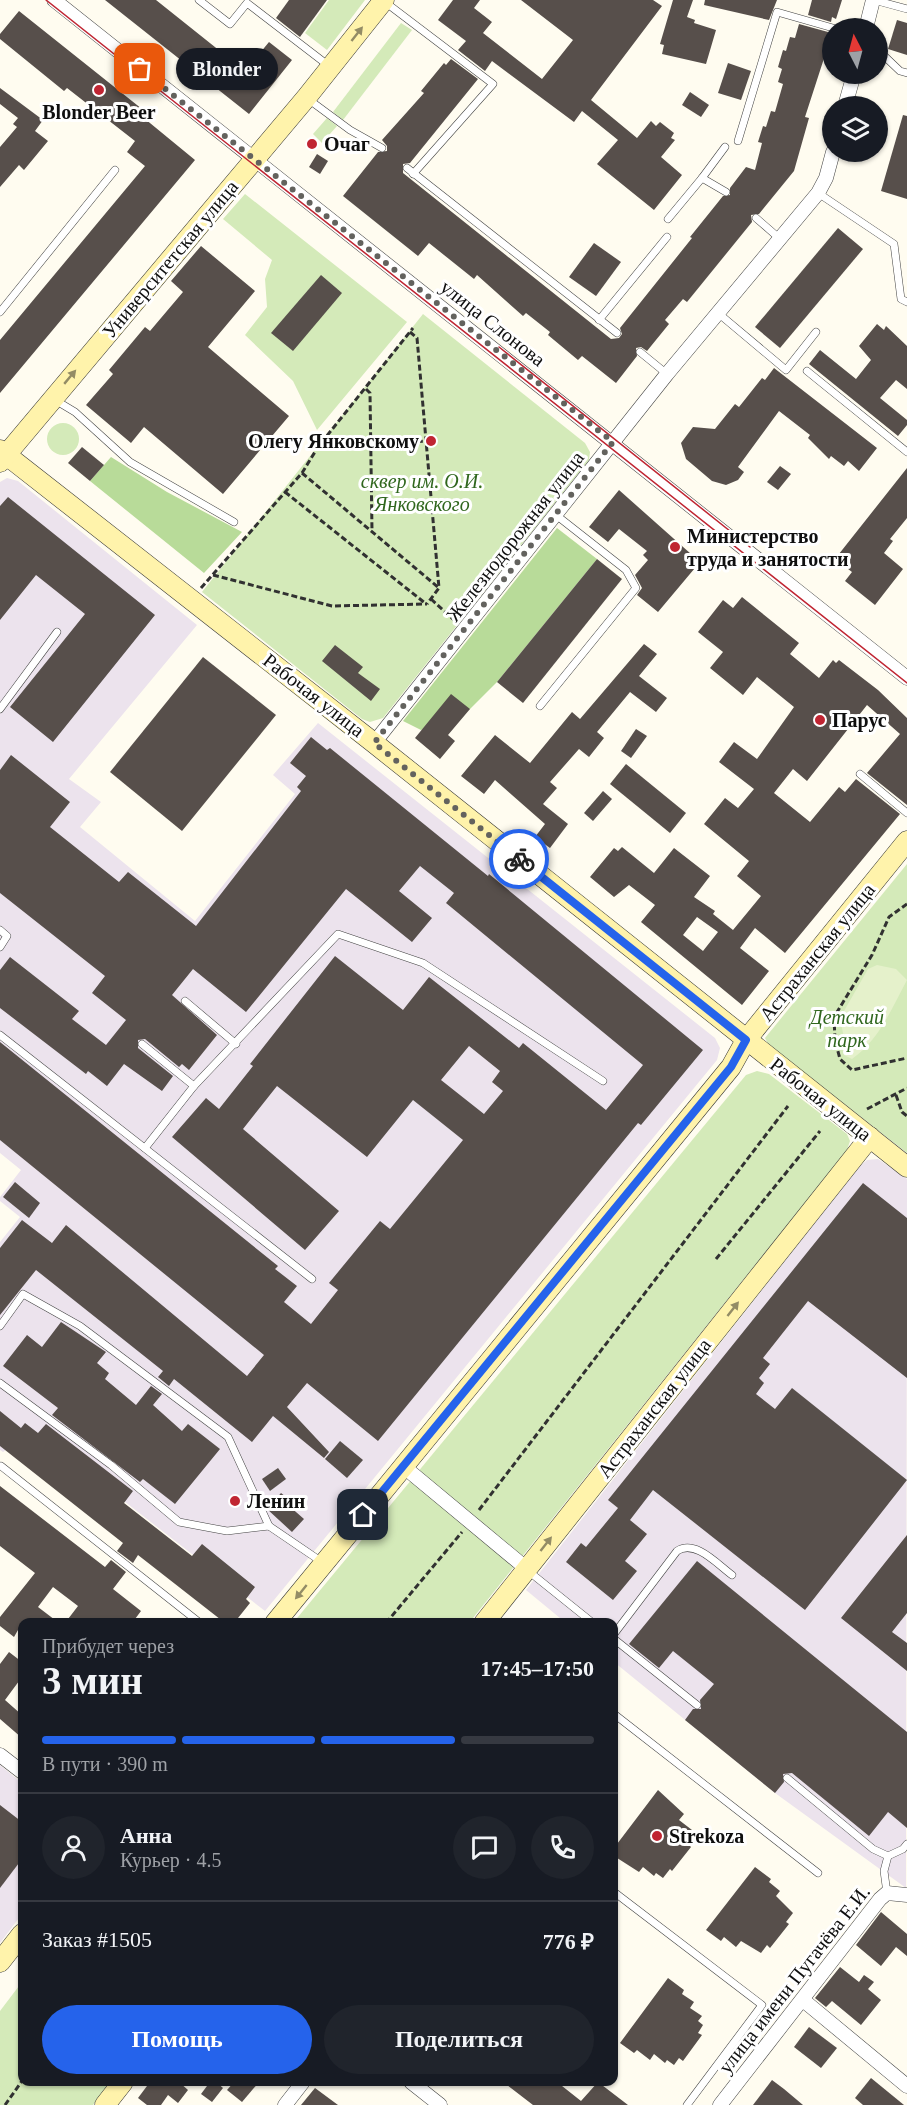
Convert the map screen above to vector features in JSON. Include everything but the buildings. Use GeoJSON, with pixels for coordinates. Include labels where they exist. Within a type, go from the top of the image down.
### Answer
{"type":"FeatureCollection","features":[{"type":"Feature","properties":{"kind":"main road","name":"Университетская улица"},"geometry":{"type":"LineString","coordinates":[[2,456],[306,98],[384,0]]}},
{"type":"Feature","properties":{"kind":"main road","name":"Рабочая улица"},"geometry":{"type":"LineString","coordinates":[[2,456],[192,599],[907,1167]]}},
{"type":"Feature","properties":{"kind":"main road","name":"Астраханская улица"},"geometry":{"type":"LineString","coordinates":[[279,1618],[731,1067],[746,1040],[907,841]]}},
{"type":"Feature","properties":{"kind":"main road","name":"Астраханская улица"},"geometry":{"type":"LineString","coordinates":[[488,1618],[870,1137]]}},
{"type":"Feature","properties":{"kind":"main road"},"geometry":{"type":"LineString","coordinates":[[0,1962],[18,1940]]}},
{"type":"Feature","properties":{"kind":"main road"},"geometry":{"type":"LineString","coordinates":[[105,2105],[120,2086]]}},
{"type":"Feature","properties":{"kind":"street","name":"улица Слонова"},"geometry":{"type":"LineString","coordinates":[[54,0],[253,160],[613,442],[907,678]]}},
{"type":"Feature","properties":{"kind":"street"},"geometry":{"type":"LineString","coordinates":[[868,18],[873,0]]}},
{"type":"Feature","properties":{"kind":"street","name":"Железнодорожная улица"},"geometry":{"type":"LineString","coordinates":[[374,743],[667,374],[818,193],[826,178],[830,162]]}},
{"type":"Feature","properties":{"kind":"street"},"geometry":{"type":"LineString","coordinates":[[403,1466],[527,1569]]}},
{"type":"Feature","properties":{"kind":"street"},"geometry":{"type":"LineString","coordinates":[[0,1755],[18,1769]]}},
{"type":"Feature","properties":{"kind":"street","name":"улица имени Пугачёва Е.И."},"geometry":{"type":"LineString","coordinates":[[720,2105],[880,1899],[887,1893],[907,1895]]}},
{"type":"Feature","properties":{"kind":"street"},"geometry":{"type":"LineString","coordinates":[[802,2000],[907,2086]]}},
{"type":"Feature","properties":{"kind":"street"},"geometry":{"type":"LineString","coordinates":[[285,2105],[300,2086]]}},
{"type":"Feature","properties":{"kind":"street"},"geometry":{"type":"LineString","coordinates":[[416,2086],[440,2105]]}},
{"type":"Feature","properties":{"kind":"lane"},"geometry":{"type":"LineString","coordinates":[[199,0],[230,24],[248,1],[331,67]]}},
{"type":"Feature","properties":{"kind":"lane"},"geometry":{"type":"LineString","coordinates":[[384,0],[493,84],[413,174]]}},
{"type":"Feature","properties":{"kind":"lane"},"geometry":{"type":"LineString","coordinates":[[873,0],[907,9]]}},
{"type":"Feature","properties":{"kind":"lane"},"geometry":{"type":"LineString","coordinates":[[738,141],[777,12],[822,25]]}},
{"type":"Feature","properties":{"kind":"lane"},"geometry":{"type":"LineString","coordinates":[[888,60],[900,71],[907,73]]}},
{"type":"Feature","properties":{"kind":"lane"},"geometry":{"type":"LineString","coordinates":[[306,98],[350,130],[381,148]]}},
{"type":"Feature","properties":{"kind":"lane"},"geometry":{"type":"LineString","coordinates":[[668,219],[725,147]]}},
{"type":"Feature","properties":{"kind":"lane"},"geometry":{"type":"LineString","coordinates":[[407,168],[616,333]]}},
{"type":"Feature","properties":{"kind":"lane"},"geometry":{"type":"LineString","coordinates":[[0,312],[115,170]]}},
{"type":"Feature","properties":{"kind":"lane"},"geometry":{"type":"LineString","coordinates":[[702,178],[726,192]]}},
{"type":"Feature","properties":{"kind":"lane"},"geometry":{"type":"LineString","coordinates":[[818,193],[894,244],[907,307]]}},
{"type":"Feature","properties":{"kind":"lane"},"geometry":{"type":"LineString","coordinates":[[756,218],[779,238]]}},
{"type":"Feature","properties":{"kind":"lane"},"geometry":{"type":"LineString","coordinates":[[599,320],[667,237]]}},
{"type":"Feature","properties":{"kind":"lane"},"geometry":{"type":"LineString","coordinates":[[718,313],[786,370],[816,332]]}},
{"type":"Feature","properties":{"kind":"lane"},"geometry":{"type":"LineString","coordinates":[[640,352],[667,374]]}},
{"type":"Feature","properties":{"kind":"lane"},"geometry":{"type":"LineString","coordinates":[[807,371],[907,452]]}},
{"type":"Feature","properties":{"kind":"lane"},"geometry":{"type":"LineString","coordinates":[[52,399],[75,412],[130,462],[234,522]]}},
{"type":"Feature","properties":{"kind":"lane"},"geometry":{"type":"LineString","coordinates":[[540,706],[636,588],[626,570],[556,515]]}},
{"type":"Feature","properties":{"kind":"lane"},"geometry":{"type":"LineString","coordinates":[[0,709],[57,632]]}},
{"type":"Feature","properties":{"kind":"lane"},"geometry":{"type":"LineString","coordinates":[[860,774],[907,813]]}},
{"type":"Feature","properties":{"kind":"lane"},"geometry":{"type":"LineString","coordinates":[[0,930],[7,936],[0,947]]}},
{"type":"Feature","properties":{"kind":"lane"},"geometry":{"type":"LineString","coordinates":[[145,1148],[194,1086],[338,934],[423,963],[603,1081]]}},
{"type":"Feature","properties":{"kind":"lane"},"geometry":{"type":"LineString","coordinates":[[185,1001],[236,1044]]}},
{"type":"Feature","properties":{"kind":"lane"},"geometry":{"type":"LineString","coordinates":[[0,1035],[312,1279]]}},
{"type":"Feature","properties":{"kind":"lane"},"geometry":{"type":"LineString","coordinates":[[142,1044],[194,1086]]}},
{"type":"Feature","properties":{"kind":"lane"},"geometry":{"type":"LineString","coordinates":[[0,1326],[23,1294],[80,1326],[228,1437],[269,1526],[324,1563]]}},
{"type":"Feature","properties":{"kind":"lane"},"geometry":{"type":"LineString","coordinates":[[0,1383],[111,1465],[179,1522],[227,1531],[269,1526]]}},
{"type":"Feature","properties":{"kind":"lane"},"geometry":{"type":"LineString","coordinates":[[1,1466],[194,1618]]}},
{"type":"Feature","properties":{"kind":"lane"},"geometry":{"type":"LineString","coordinates":[[618,1629],[684,1546],[693,1546],[732,1575]]}},
{"type":"Feature","properties":{"kind":"lane"},"geometry":{"type":"LineString","coordinates":[[527,1569],[587,1618]]}},
{"type":"Feature","properties":{"kind":"lane"},"geometry":{"type":"LineString","coordinates":[[618,1643],[697,1705]]}},
{"type":"Feature","properties":{"kind":"lane"},"geometry":{"type":"LineString","coordinates":[[618,1717],[818,1873]]}},
{"type":"Feature","properties":{"kind":"lane"},"geometry":{"type":"LineString","coordinates":[[787,1778],[873,1849],[888,1856]]}},
{"type":"Feature","properties":{"kind":"lane"},"geometry":{"type":"LineString","coordinates":[[888,1856],[903,1849],[907,1844]]}},
{"type":"Feature","properties":{"kind":"lane"},"geometry":{"type":"LineString","coordinates":[[887,1893],[884,1871],[888,1856]]}},
{"type":"Feature","properties":{"kind":"lane"},"geometry":{"type":"LineString","coordinates":[[618,1895],[762,2005],[687,2105]]}},
{"type":"Feature","properties":{"kind":"path"},"geometry":{"type":"LineString","coordinates":[[192,599],[302,472],[318,447],[413,328]]}},
{"type":"Feature","properties":{"kind":"path"},"geometry":{"type":"LineString","coordinates":[[410,332],[417,338],[439,588],[427,604]]}},
{"type":"Feature","properties":{"kind":"path"},"geometry":{"type":"LineString","coordinates":[[366,389],[370,393],[372,531]]}},
{"type":"Feature","properties":{"kind":"path"},"geometry":{"type":"LineString","coordinates":[[318,447],[426,441]]}},
{"type":"Feature","properties":{"kind":"path"},"geometry":{"type":"LineString","coordinates":[[302,472],[439,588]]}},
{"type":"Feature","properties":{"kind":"path"},"geometry":{"type":"LineString","coordinates":[[285,492],[427,604]]}},
{"type":"Feature","properties":{"kind":"path"},"geometry":{"type":"LineString","coordinates":[[213,575],[332,606],[427,604]]}},
{"type":"Feature","properties":{"kind":"path"},"geometry":{"type":"LineString","coordinates":[[430,599],[444,610]]}},
{"type":"Feature","properties":{"kind":"path"},"geometry":{"type":"LineString","coordinates":[[907,904],[889,917],[872,955],[834,1017],[835,1040],[840,1059],[852,1070],[907,1058]]}},
{"type":"Feature","properties":{"kind":"path"},"geometry":{"type":"LineString","coordinates":[[867,1109],[907,1088]]}},
{"type":"Feature","properties":{"kind":"path"},"geometry":{"type":"LineString","coordinates":[[896,1095],[902,1113],[907,1116]]}},
{"type":"Feature","properties":{"kind":"path"},"geometry":{"type":"LineString","coordinates":[[391,1618],[470,1522],[788,1106]]}},
{"type":"Feature","properties":{"kind":"path"},"geometry":{"type":"LineString","coordinates":[[716,1259],[820,1131]]}},
{"type":"Feature","properties":{"kind":"path"},"geometry":{"type":"LineString","coordinates":[[5,2105],[18,2086]]}},
{"type":"Feature","properties":{"kind":"shaded area"},"geometry":{"type":"Polygon","coordinates":[[[7,478],[18,481],[197,625],[69,779],[101,802],[80,827],[195,921],[295,794],[273,775],[318,723],[715,1038],[720,1048],[717,1060],[265,1611],[34,1431],[3,1452],[0,1450],[0,1242],[20,1217],[0,1201],[0,1197],[21,1170],[0,1153],[0,482],[7,478]]]}},
{"type":"Feature","properties":{"kind":"shaded area"},"geometry":{"type":"Polygon","coordinates":[[[878,1159],[907,1179],[906,1888],[775,1793],[618,1665],[618,1618],[560,1618],[526,1590],[859,1167],[867,1160],[878,1159]]]}},
{"type":"Feature","properties":{"kind":"shaded area"},"geometry":{"type":"Polygon","coordinates":[[[0,1765],[18,1780],[18,1919],[0,1943],[0,1765]]]}},
{"type":"Feature","properties":{"kind":"green space"},"geometry":{"type":"Polygon","coordinates":[[[329,0],[365,0],[327,50],[305,33],[329,0]]]}},
{"type":"Feature","properties":{"kind":"green space"},"geometry":{"type":"Polygon","coordinates":[[[401,23],[412,30],[343,120],[333,112],[401,23]]]}},
{"type":"Feature","properties":{"kind":"green space"},"geometry":{"type":"Polygon","coordinates":[[[327,118],[337,126],[322,143],[313,134],[327,118]]]}},
{"type":"Feature","properties":{"kind":"green space"},"geometry":{"type":"Polygon","coordinates":[[[245,194],[407,322],[317,430],[293,381],[245,335],[267,307],[265,279],[272,260],[223,219],[245,194]]]}},
{"type":"Feature","properties":{"kind":"green space","name":"сквер им. О.И. Янковского"},"geometry":{"type":"Polygon","coordinates":[[[423,314],[585,443],[590,452],[589,460],[383,718],[370,722],[362,719],[202,592],[423,314]]]}},
{"type":"Feature","properties":{"kind":"green space"},"geometry":{"type":"Polygon","coordinates":[[[63,423],[75,427],[79,439],[75,451],[63,455],[51,451],[47,439],[51,427],[63,423]]]}},
{"type":"Feature","properties":{"kind":"green space"},"geometry":{"type":"Polygon","coordinates":[[[111,457],[167,492],[242,532],[204,573],[90,481],[111,457]]]}},
{"type":"Feature","properties":{"kind":"green space"},"geometry":{"type":"Polygon","coordinates":[[[557,528],[597,559],[497,682],[470,709],[421,730],[403,721],[557,528]]]}},
{"type":"Feature","properties":{"kind":"green space","name":"Детский парк"},"geometry":{"type":"Polygon","coordinates":[[[907,864],[907,1153],[784,1057],[768,1044],[765,1038],[907,864]]]}},
{"type":"Feature","properties":{"kind":"green space"},"geometry":{"type":"Polygon","coordinates":[[[877,965],[896,969],[907,980],[877,1034],[852,1059],[844,1055],[844,1038],[840,1018],[868,969],[877,965]]]}},
{"type":"Feature","properties":{"kind":"green space"},"geometry":{"type":"Polygon","coordinates":[[[757,1071],[769,1074],[847,1134],[850,1141],[847,1150],[473,1618],[297,1618],[746,1075],[757,1071]]]}},
{"type":"Feature","properties":{"kind":"green space"},"geometry":{"type":"Polygon","coordinates":[[[18,1987],[18,2086],[108,2086],[93,2105],[0,2105],[0,2011],[18,1987]]]}},
{"type":"Feature","properties":{"kind":"tram line"},"geometry":{"type":"LineString","coordinates":[[46,0],[907,683]]}},
{"type":"Feature","properties":{"kind":"tram line"},"geometry":{"type":"LineString","coordinates":[[499,347],[750,547]]}},
{"type":"Feature","properties":{"kind":"way so far"},"geometry":{"type":"LineString","coordinates":[[140,69],[613,442],[374,743],[519,859]]}},
{"type":"Feature","properties":{"kind":"place","name":"Blonder"},"geometry":{"type":"Point","coordinates":[140,69]}},
{"type":"Feature","properties":{"kind":"place","name":"Blonder Beer"},"geometry":{"type":"Point","coordinates":[99,90]}},
{"type":"Feature","properties":{"kind":"place","name":"Очаг"},"geometry":{"type":"Point","coordinates":[312,144]}},
{"type":"Feature","properties":{"kind":"place","name":"Олегу Янковскому"},"geometry":{"type":"Point","coordinates":[431,441]}},
{"type":"Feature","properties":{"kind":"place","name":"Министерство труда и занятости"},"geometry":{"type":"Point","coordinates":[675,547]}},
{"type":"Feature","properties":{"kind":"place","name":"Парус"},"geometry":{"type":"Point","coordinates":[820,720]}},
{"type":"Feature","properties":{"kind":"place","name":"Ленин"},"geometry":{"type":"Point","coordinates":[235,1501]}},
{"type":"Feature","properties":{"kind":"place","name":"Strekoza"},"geometry":{"type":"Point","coordinates":[657,1836]}},
{"type":"Feature","properties":{"kind":"route"},"geometry":{"type":"LineString","coordinates":[[363,1515],[731,1067],[746,1040],[519,859]]}}]}
